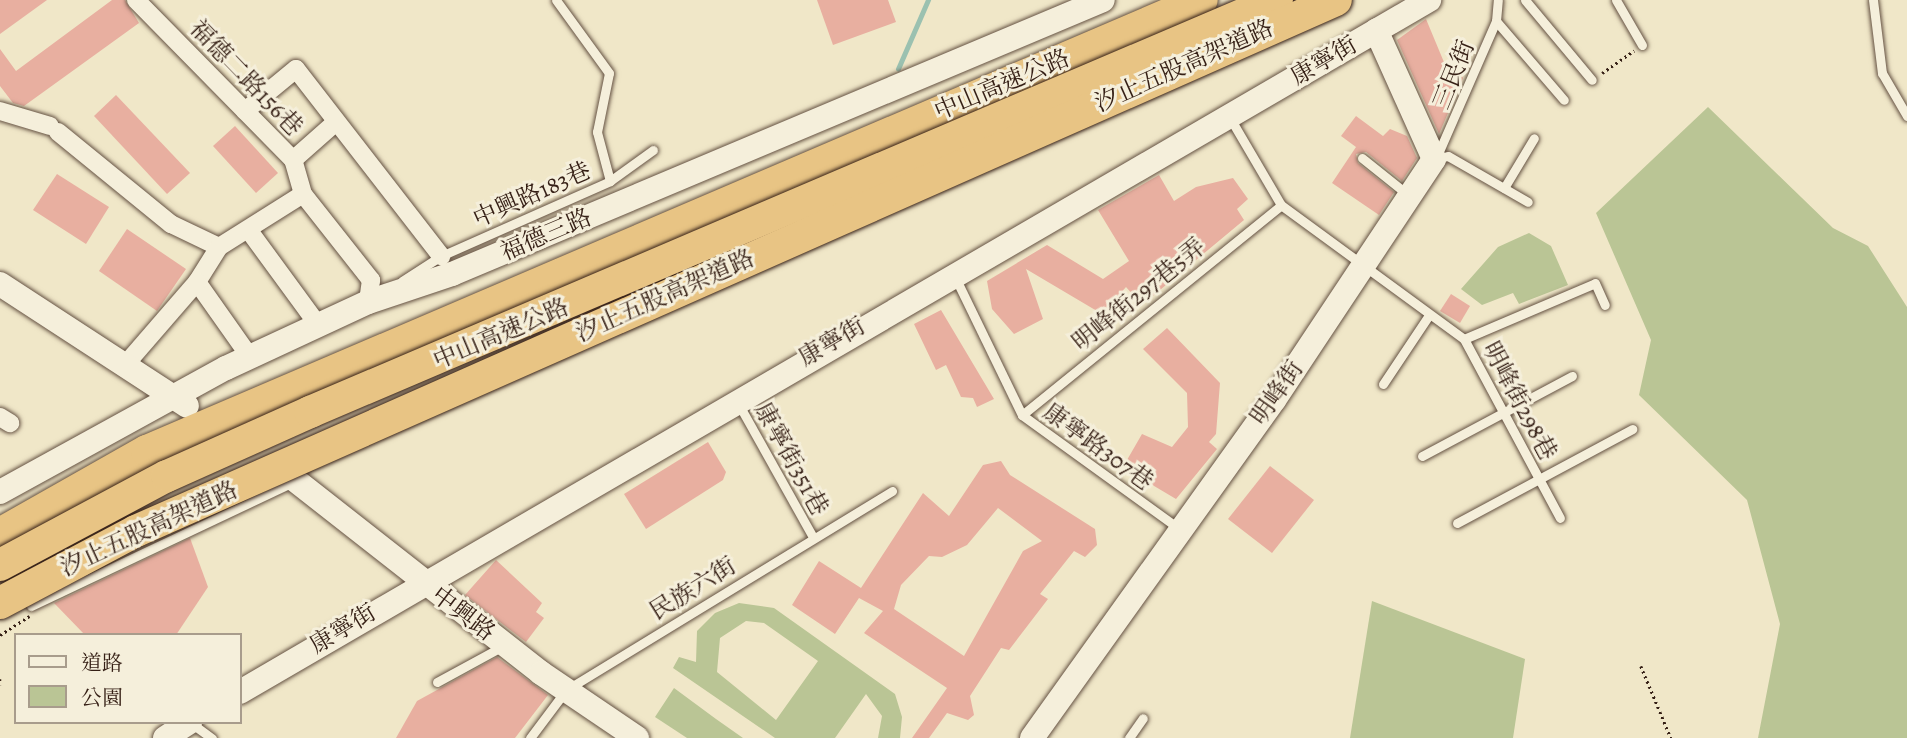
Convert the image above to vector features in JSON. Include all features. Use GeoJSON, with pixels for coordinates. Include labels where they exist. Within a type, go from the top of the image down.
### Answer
{"type":"FeatureCollection","features":[{"type":"Feature","properties":{"kind":"highway","name":"中山高速公路"},"geometry":{"type":"LineString","coordinates":[[0,534],[147,451],[1202,0]]}},
{"type":"Feature","properties":{"kind":"highway","name":"中山高速公路"},"geometry":{"type":"LineString","coordinates":[[0,565],[167,476],[298,418],[1277,0]]}},
{"type":"Feature","properties":{"kind":"highway","name":"汐止五股高架道路"},"geometry":{"type":"LineString","coordinates":[[0,603],[136,531],[1336,0]]}},
{"type":"Feature","properties":{"kind":"street","name":"福德二路156巷"},"geometry":{"type":"LineString","coordinates":[[136,0],[293,160]]}},
{"type":"Feature","properties":{"kind":"street","name":"福德三路"},"geometry":{"type":"LineString","coordinates":[[0,492],[183,403],[250,357],[368,302],[464,268],[1103,0]]}},
{"type":"Feature","properties":{"kind":"street","name":"康寧街"},"geometry":{"type":"LineString","coordinates":[[242,691],[421,581],[952,272],[1429,0]]}},
{"type":"Feature","properties":{"kind":"street"},"geometry":{"type":"LineString","coordinates":[[1376,30],[1434,159]]}},
{"type":"Feature","properties":{"kind":"street"},"geometry":{"type":"LineString","coordinates":[[245,111],[296,69],[441,256]]}},
{"type":"Feature","properties":{"kind":"street"},"geometry":{"type":"LineString","coordinates":[[0,111],[54,129],[171,224],[219,247]]}},
{"type":"Feature","properties":{"kind":"street"},"geometry":{"type":"LineString","coordinates":[[336,121],[293,160],[303,194],[371,280],[368,302]]}},
{"type":"Feature","properties":{"kind":"street","name":"明峰街"},"geometry":{"type":"LineString","coordinates":[[1032,738],[1412,197],[1434,159]]}},
{"type":"Feature","properties":{"kind":"street"},"geometry":{"type":"LineString","coordinates":[[125,365],[197,282],[219,247],[250,232],[303,194]]}},
{"type":"Feature","properties":{"kind":"street"},"geometry":{"type":"LineString","coordinates":[[250,232],[318,325]]}},
{"type":"Feature","properties":{"kind":"street"},"geometry":{"type":"LineString","coordinates":[[197,282],[250,357]]}},
{"type":"Feature","properties":{"kind":"street"},"geometry":{"type":"LineString","coordinates":[[1,287],[183,403]]}},
{"type":"Feature","properties":{"kind":"street","name":"中興路"},"geometry":{"type":"LineString","coordinates":[[295,480],[505,645],[637,738]]}},
{"type":"Feature","properties":{"kind":"street"},"geometry":{"type":"LineString","coordinates":[[165,738],[186,724]]}},
{"type":"Feature","properties":{"kind":"lane","name":"中興路183巷"},"geometry":{"type":"LineString","coordinates":[[368,302],[441,256],[610,180],[597,132],[609,73],[556,0]]}},
{"type":"Feature","properties":{"kind":"lane","name":"三民街"},"geometry":{"type":"LineString","coordinates":[[1434,159],[1445,148],[1496,21],[1498,0]]}},
{"type":"Feature","properties":{"kind":"lane"},"geometry":{"type":"LineString","coordinates":[[1525,0],[1592,80]]}},
{"type":"Feature","properties":{"kind":"lane"},"geometry":{"type":"LineString","coordinates":[[1616,0],[1642,45]]}},
{"type":"Feature","properties":{"kind":"lane"},"geometry":{"type":"LineString","coordinates":[[1873,0],[1882,73],[1907,116]]}},
{"type":"Feature","properties":{"kind":"lane"},"geometry":{"type":"LineString","coordinates":[[1496,21],[1564,100]]}},
{"type":"Feature","properties":{"kind":"lane"},"geometry":{"type":"LineString","coordinates":[[1229,116],[1280,205]]}},
{"type":"Feature","properties":{"kind":"lane"},"geometry":{"type":"LineString","coordinates":[[1504,188],[1534,138]]}},
{"type":"Feature","properties":{"kind":"lane"},"geometry":{"type":"LineString","coordinates":[[610,180],[653,150]]}},
{"type":"Feature","properties":{"kind":"lane"},"geometry":{"type":"LineString","coordinates":[[1434,159],[1448,156],[1528,202]]}},
{"type":"Feature","properties":{"kind":"lane"},"geometry":{"type":"LineString","coordinates":[[1362,158],[1412,197]]}},
{"type":"Feature","properties":{"kind":"lane","name":"明峰街298巷"},"geometry":{"type":"LineString","coordinates":[[1280,205],[1361,267],[1464,339],[1560,518]]}},
{"type":"Feature","properties":{"kind":"lane","name":"明峰街297巷5弄"},"geometry":{"type":"LineString","coordinates":[[1022,415],[1280,205]]}},
{"type":"Feature","properties":{"kind":"lane","name":"康寧路307巷"},"geometry":{"type":"LineString","coordinates":[[952,272],[1022,415],[1178,528]]}},
{"type":"Feature","properties":{"kind":"lane"},"geometry":{"type":"LineString","coordinates":[[1464,339],[1595,283],[1605,305]]}},
{"type":"Feature","properties":{"kind":"lane"},"geometry":{"type":"LineString","coordinates":[[1383,384],[1429,315]]}},
{"type":"Feature","properties":{"kind":"lane"},"geometry":{"type":"LineString","coordinates":[[1422,456],[1572,376]]}},
{"type":"Feature","properties":{"kind":"lane","name":"康寧街351巷"},"geometry":{"type":"LineString","coordinates":[[736,399],[813,537]]}},
{"type":"Feature","properties":{"kind":"lane"},"geometry":{"type":"LineString","coordinates":[[1457,523],[1632,429]]}},
{"type":"Feature","properties":{"kind":"lane"},"geometry":{"type":"LineString","coordinates":[[31,606],[295,480]]}},
{"type":"Feature","properties":{"kind":"lane","name":"民族六街"},"geometry":{"type":"LineString","coordinates":[[530,738],[566,690],[892,491]]}},
{"type":"Feature","properties":{"kind":"lane"},"geometry":{"type":"LineString","coordinates":[[437,682],[505,645]]}},
{"type":"Feature","properties":{"kind":"lane"},"geometry":{"type":"LineString","coordinates":[[1129,738],[1143,718]]}},
{"type":"Feature","properties":{"kind":"lane"},"geometry":{"type":"LineString","coordinates":[[192,724],[212,738]]}},
{"type":"Feature","properties":{"kind":"path"},"geometry":{"type":"LineString","coordinates":[[0,635],[28,620],[31,606]]}},
{"type":"Feature","properties":{"kind":"path"},"geometry":{"type":"LineString","coordinates":[[1641,666],[1671,738]]}},
{"type":"Feature","properties":{"kind":"path"},"geometry":{"type":"LineString","coordinates":[[0,679],[0,685]]}},
{"type":"Feature","properties":{"kind":"green space"},"geometry":{"type":"Polygon","coordinates":[[[1708,107],[1833,228],[1868,246],[1907,307],[1907,738],[1758,738],[1780,624],[1747,500],[1639,395],[1651,340],[1596,213],[1708,107]]]}},
{"type":"Feature","properties":{"kind":"green space"},"geometry":{"type":"Polygon","coordinates":[[[1529,233],[1551,246],[1568,285],[1519,304],[1513,293],[1482,305],[1461,289],[1498,247],[1529,233]]]}},
{"type":"Feature","properties":{"kind":"green space"},"geometry":{"type":"Polygon","coordinates":[[[1372,601],[1525,659],[1513,738],[1350,738],[1372,601]]]}},
{"type":"Feature","properties":{"kind":"green space"},"geometry":{"type":"Polygon","coordinates":[[[739,603],[774,608],[895,694],[902,717],[900,738],[878,738],[882,716],[866,694],[835,738],[775,738],[673,668],[679,657],[696,662],[697,631],[715,613],[739,603]],[[746,621],[720,638],[717,672],[776,720],[818,661],[764,623],[746,621]]]}},
{"type":"Feature","properties":{"kind":"green space"},"geometry":{"type":"Polygon","coordinates":[[[674,688],[743,738],[687,738],[655,717],[674,688]]]}},
{"type":"Feature","properties":{"kind":"building"},"geometry":{"type":"Polygon","coordinates":[[[0,0],[47,0],[0,34],[0,0]]]}},
{"type":"Feature","properties":{"kind":"building"},"geometry":{"type":"Polygon","coordinates":[[[112,0],[125,0],[139,23],[24,106],[13,103],[0,86],[0,49],[16,71],[112,0]]]}},
{"type":"Feature","properties":{"kind":"building"},"geometry":{"type":"Polygon","coordinates":[[[817,0],[888,0],[896,22],[833,45],[817,0]]]}},
{"type":"Feature","properties":{"kind":"building"},"geometry":{"type":"Polygon","coordinates":[[[1426,19],[1446,67],[1455,64],[1463,78],[1439,134],[1397,40],[1426,19]]]}},
{"type":"Feature","properties":{"kind":"building"},"geometry":{"type":"Polygon","coordinates":[[[116,95],[190,173],[167,194],[94,116],[116,95]]]}},
{"type":"Feature","properties":{"kind":"building"},"geometry":{"type":"Polygon","coordinates":[[[1356,116],[1383,136],[1390,129],[1407,136],[1417,158],[1402,181],[1366,152],[1356,154],[1358,163],[1394,192],[1379,215],[1332,183],[1356,147],[1341,136],[1356,116]]]}},
{"type":"Feature","properties":{"kind":"building"},"geometry":{"type":"Polygon","coordinates":[[[235,126],[278,173],[256,193],[213,146],[235,126]]]}},
{"type":"Feature","properties":{"kind":"building"},"geometry":{"type":"Polygon","coordinates":[[[57,174],[109,207],[86,244],[33,210],[57,174]]]}},
{"type":"Feature","properties":{"kind":"building"},"geometry":{"type":"Polygon","coordinates":[[[1159,175],[1174,201],[1196,187],[1233,178],[1248,199],[1237,209],[1244,220],[1142,305],[1126,287],[1102,314],[1026,269],[1043,319],[1014,334],[992,309],[987,281],[1047,245],[1103,279],[1129,261],[1098,210],[1159,175]]]}},
{"type":"Feature","properties":{"kind":"building"},"geometry":{"type":"Polygon","coordinates":[[[127,229],[186,269],[157,311],[99,271],[127,229]]]}},
{"type":"Feature","properties":{"kind":"building"},"geometry":{"type":"Polygon","coordinates":[[[1451,294],[1470,306],[1460,323],[1440,311],[1451,294]]]}},
{"type":"Feature","properties":{"kind":"building"},"geometry":{"type":"Polygon","coordinates":[[[941,310],[994,399],[977,407],[973,398],[961,397],[946,365],[936,370],[914,324],[941,310]]]}},
{"type":"Feature","properties":{"kind":"building"},"geometry":{"type":"Polygon","coordinates":[[[1167,328],[1220,383],[1216,434],[1209,442],[1217,449],[1176,499],[1144,480],[1127,460],[1142,434],[1172,447],[1188,427],[1187,393],[1143,349],[1167,328]]]}},
{"type":"Feature","properties":{"kind":"building"},"geometry":{"type":"Polygon","coordinates":[[[708,442],[726,472],[723,480],[646,529],[624,494],[708,442]]]}},
{"type":"Feature","properties":{"kind":"building"},"geometry":{"type":"Polygon","coordinates":[[[1001,461],[1010,475],[1095,529],[1097,545],[1085,557],[1074,551],[1040,594],[1048,599],[1009,650],[1001,648],[970,696],[974,715],[968,720],[947,713],[929,738],[912,738],[947,688],[864,633],[883,611],[859,598],[835,634],[792,605],[819,561],[861,588],[923,493],[949,516],[983,465],[1001,461]],[[998,508],[967,545],[942,557],[929,556],[901,585],[894,609],[964,656],[1023,551],[1042,541],[998,508]]]}},
{"type":"Feature","properties":{"kind":"building"},"geometry":{"type":"Polygon","coordinates":[[[1270,466],[1314,500],[1272,553],[1228,519],[1270,466]]]}},
{"type":"Feature","properties":{"kind":"building"},"geometry":{"type":"Polygon","coordinates":[[[190,538],[208,587],[177,633],[83,633],[54,603],[190,538]]]}},
{"type":"Feature","properties":{"kind":"building"},"geometry":{"type":"Polygon","coordinates":[[[496,560],[542,603],[536,612],[544,618],[526,642],[465,595],[496,560]]]}},
{"type":"Feature","properties":{"kind":"building"},"geometry":{"type":"Polygon","coordinates":[[[497,657],[548,695],[515,738],[396,738],[417,701],[497,657]]]}},
{"type":"Feature","properties":{"kind":"waterway"},"geometry":{"type":"LineString","coordinates":[[898,69],[928,0]]}}]}
